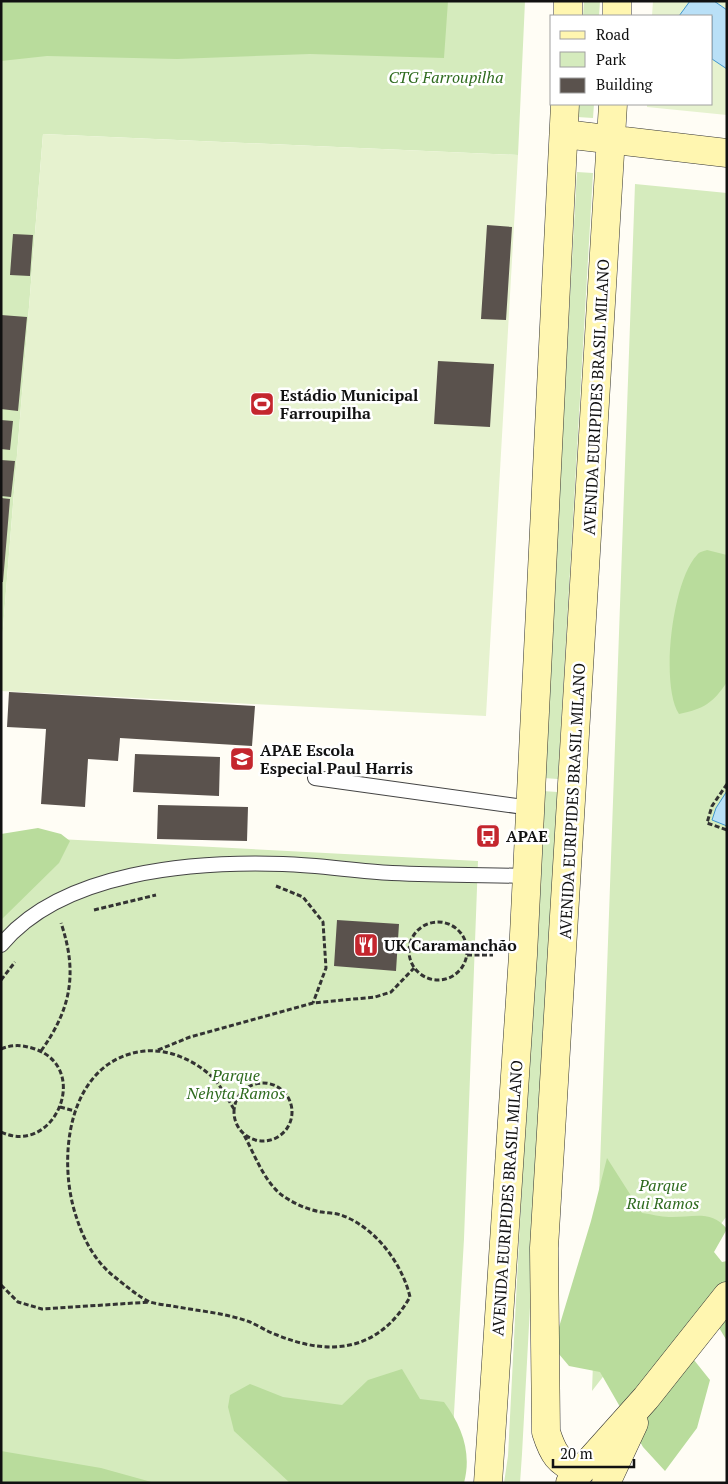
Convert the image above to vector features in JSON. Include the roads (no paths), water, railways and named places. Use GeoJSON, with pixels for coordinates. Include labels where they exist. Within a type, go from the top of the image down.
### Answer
{"type":"FeatureCollection","features":[{"type":"Feature","properties":{"kind":"main road"},"geometry":{"type":"LineString","coordinates":[[568,1],[568,15]]}},
{"type":"Feature","properties":{"kind":"main road"},"geometry":{"type":"LineString","coordinates":[[617,15],[618,1]]}},
{"type":"Feature","properties":{"kind":"main road","name":"AVENIDA EURIPIDES BRASIL MILANO"},"geometry":{"type":"LineString","coordinates":[[488,1483],[528,876],[565,105]]}},
{"type":"Feature","properties":{"kind":"main road","name":"AVENIDA EURIPIDES BRASIL MILANO"},"geometry":{"type":"LineString","coordinates":[[574,1479],[552,1450],[546,1432],[544,1248],[614,105]]}},
{"type":"Feature","properties":{"kind":"main road"},"geometry":{"type":"LineString","coordinates":[[564,134],[727,153]]}},
{"type":"Feature","properties":{"kind":"main road"},"geometry":{"type":"LineString","coordinates":[[574,1479],[646,1398],[727,1296]]}},
{"type":"Feature","properties":{"kind":"main road"},"geometry":{"type":"LineString","coordinates":[[606,1483],[646,1398]]}},
{"type":"Feature","properties":{"kind":"lane"},"geometry":{"type":"LineString","coordinates":[[315,778],[531,808]]}},
{"type":"Feature","properties":{"kind":"lane"},"geometry":{"type":"LineString","coordinates":[[1,945],[42,908],[94,886],[168,868],[282,864],[392,873],[528,876]]}},
{"type":"Feature","properties":{"kind":"water"},"geometry":{"type":"Polygon","coordinates":[[[690,1],[714,1],[727,10],[727,69],[713,60],[713,15],[680,15],[690,1]]]}},
{"type":"Feature","properties":{"kind":"water"},"geometry":{"type":"Polygon","coordinates":[[[727,791],[727,826],[712,820],[716,808],[727,791]]]}},
{"type":"Feature","properties":{"kind":"place","name":"Estádio Municipal Farroupilha"},"geometry":{"type":"Point","coordinates":[262,404]}},
{"type":"Feature","properties":{"kind":"place","name":"APAE Escola Especial Paul Harris"},"geometry":{"type":"Point","coordinates":[242,759]}},
{"type":"Feature","properties":{"kind":"place","name":"APAE"},"geometry":{"type":"Point","coordinates":[488,836]}},
{"type":"Feature","properties":{"kind":"place","name":"UK Caramanchão"},"geometry":{"type":"Point","coordinates":[366,945]}},
{"type":"Feature","properties":{"kind":"park label","name":"CTG Farroupilha"},"geometry":{"type":"Point","coordinates":[446,77]}},
{"type":"Feature","properties":{"kind":"park label","name":"Parque Nehyta Ramos"},"geometry":{"type":"Point","coordinates":[236,1084]}},
{"type":"Feature","properties":{"kind":"park label","name":"Parque Rui Ramos"},"geometry":{"type":"Point","coordinates":[663,1194]}}]}
